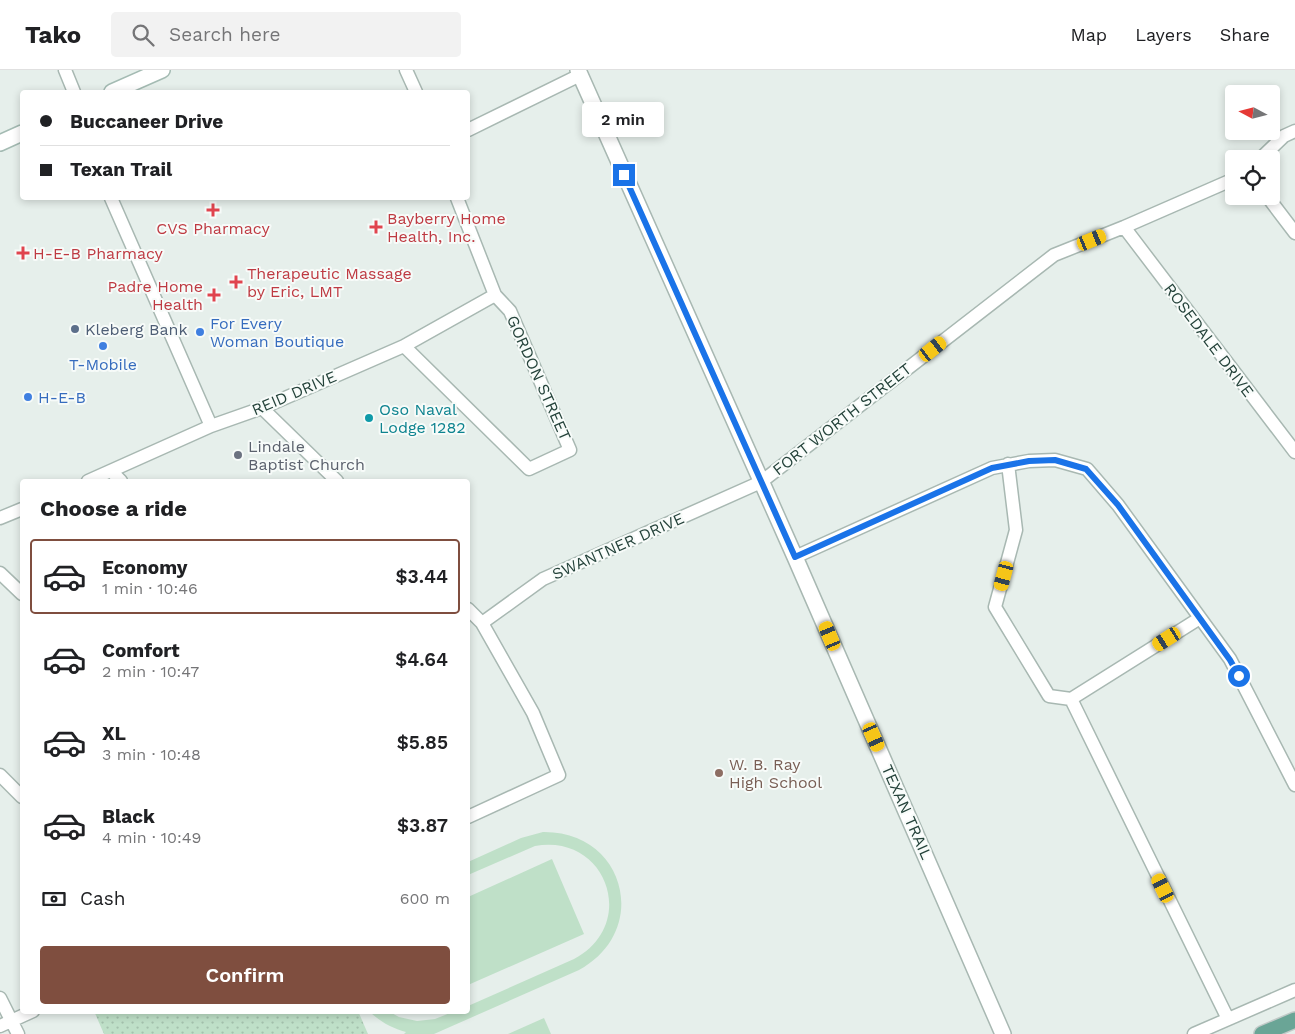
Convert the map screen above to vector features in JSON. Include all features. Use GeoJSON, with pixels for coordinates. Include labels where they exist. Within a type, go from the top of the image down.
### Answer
{"type":"FeatureCollection","features":[{"type":"Feature","properties":{"kind":"main road"},"geometry":{"type":"LineString","coordinates":[[1262,1034],[1295,1020]]}},
{"type":"Feature","properties":{"kind":"street"},"geometry":{"type":"LineString","coordinates":[[65,70],[73,90]]}},
{"type":"Feature","properties":{"kind":"street"},"geometry":{"type":"LineString","coordinates":[[117,90],[162,70]]}},
{"type":"Feature","properties":{"kind":"street"},"geometry":{"type":"LineString","coordinates":[[406,70],[415,90]]}},
{"type":"Feature","properties":{"kind":"street"},"geometry":{"type":"LineString","coordinates":[[470,129],[579,72]]}},
{"type":"Feature","properties":{"kind":"street","name":"TEXAN TRAIL"},"geometry":{"type":"LineString","coordinates":[[579,72],[795,557],[1003,1034]]}},
{"type":"Feature","properties":{"kind":"street"},"geometry":{"type":"LineString","coordinates":[[1269,150],[1284,136],[1295,131]]}},
{"type":"Feature","properties":{"kind":"street"},"geometry":{"type":"LineString","coordinates":[[0,143],[20,134]]}},
{"type":"Feature","properties":{"kind":"street","name":"FORT WORTH STREET"},"geometry":{"type":"LineString","coordinates":[[761,482],[1054,255],[1225,183]]}},
{"type":"Feature","properties":{"kind":"street"},"geometry":{"type":"LineString","coordinates":[[112,200],[211,426]]}},
{"type":"Feature","properties":{"kind":"street","name":"GORDON STREET"},"geometry":{"type":"LineString","coordinates":[[404,346],[529,469],[570,450],[510,310],[495,295],[459,200]]}},
{"type":"Feature","properties":{"kind":"street"},"geometry":{"type":"LineString","coordinates":[[1274,205],[1295,233]]}},
{"type":"Feature","properties":{"kind":"street","name":"ROSEDALE DRIVE"},"geometry":{"type":"LineString","coordinates":[[1124,227],[1295,452]]}},
{"type":"Feature","properties":{"kind":"street","name":"REID DRIVE"},"geometry":{"type":"LineString","coordinates":[[93,479],[211,426],[262,408],[404,346],[495,295]]}},
{"type":"Feature","properties":{"kind":"street"},"geometry":{"type":"LineString","coordinates":[[262,408],[334,479]]}},
{"type":"Feature","properties":{"kind":"street"},"geometry":{"type":"LineString","coordinates":[[795,557],[992,468],[1029,461],[1055,460],[1086,469],[1118,505],[1230,660],[1295,785]]}},
{"type":"Feature","properties":{"kind":"street"},"geometry":{"type":"LineString","coordinates":[[1008,464],[1016,530],[995,607],[1048,696],[1071,699],[1200,618]]}},
{"type":"Feature","properties":{"kind":"street"},"geometry":{"type":"LineString","coordinates":[[111,472],[119,479]]}},
{"type":"Feature","properties":{"kind":"street","name":"SWANTNER DRIVE"},"geometry":{"type":"LineString","coordinates":[[482,622],[543,579],[761,482]]}},
{"type":"Feature","properties":{"kind":"street"},"geometry":{"type":"LineString","coordinates":[[0,518],[20,510]]}},
{"type":"Feature","properties":{"kind":"street"},"geometry":{"type":"LineString","coordinates":[[0,572],[20,592]]}},
{"type":"Feature","properties":{"kind":"street"},"geometry":{"type":"LineString","coordinates":[[470,611],[482,622],[533,713],[560,775],[470,816]]}},
{"type":"Feature","properties":{"kind":"street"},"geometry":{"type":"LineString","coordinates":[[1071,699],[1228,1019]]}},
{"type":"Feature","properties":{"kind":"street"},"geometry":{"type":"LineString","coordinates":[[0,775],[20,795]]}},
{"type":"Feature","properties":{"kind":"street"},"geometry":{"type":"LineString","coordinates":[[1194,1034],[1295,990]]}},
{"type":"Feature","properties":{"kind":"street"},"geometry":{"type":"LineString","coordinates":[[0,998],[18,1034]]}},
{"type":"Feature","properties":{"kind":"street"},"geometry":{"type":"LineString","coordinates":[[0,1026],[27,1014]]}},
{"type":"Feature","properties":{"kind":"green space"},"geometry":{"type":"Polygon","coordinates":[[[543,832],[571,836],[594,848],[610,865],[619,886],[621,909],[615,932],[602,953],[579,970],[434,1034],[404,1034],[406,1032],[396,1029],[377,1018],[372,1014],[394,1014],[417,1021],[435,1019],[448,1014],[470,1014],[470,1005],[574,959],[594,944],[605,925],[609,905],[606,885],[596,867],[581,853],[560,846],[535,846],[470,874],[470,861],[521,838],[543,832]]]}},
{"type":"Feature","properties":{"kind":"green space"},"geometry":{"type":"Polygon","coordinates":[[[552,859],[584,934],[470,984],[470,896],[552,859]]]}},
{"type":"Feature","properties":{"kind":"green space"},"geometry":{"type":"Polygon","coordinates":[[[95,1014],[359,1014],[368,1034],[104,1034],[95,1014]]]}},
{"type":"Feature","properties":{"kind":"green space"},"geometry":{"type":"Polygon","coordinates":[[[544,1018],[551,1034],[508,1034],[544,1018]]]}},
{"type":"Feature","properties":{"kind":"place","name":"CVS Pharmacy"},"geometry":{"type":"Point","coordinates":[213,210]}},
{"type":"Feature","properties":{"kind":"place","name":"Bayberry Home Health, Inc."},"geometry":{"type":"Point","coordinates":[376,227]}},
{"type":"Feature","properties":{"kind":"place","name":"H-E-B Pharmacy"},"geometry":{"type":"Point","coordinates":[23,253]}},
{"type":"Feature","properties":{"kind":"place","name":"Therapeutic Massage by Eric, LMT"},"geometry":{"type":"Point","coordinates":[236,282]}},
{"type":"Feature","properties":{"kind":"place","name":"Padre Home Health"},"geometry":{"type":"Point","coordinates":[214,295]}},
{"type":"Feature","properties":{"kind":"place","name":"Kleberg Bank"},"geometry":{"type":"Point","coordinates":[75,329]}},
{"type":"Feature","properties":{"kind":"place","name":"For Every Woman Boutique"},"geometry":{"type":"Point","coordinates":[200,332]}},
{"type":"Feature","properties":{"kind":"place","name":"T-Mobile"},"geometry":{"type":"Point","coordinates":[103,346]}},
{"type":"Feature","properties":{"kind":"place","name":"H-E-B"},"geometry":{"type":"Point","coordinates":[28,397]}},
{"type":"Feature","properties":{"kind":"place","name":"Oso Naval Lodge 1282"},"geometry":{"type":"Point","coordinates":[369,418]}},
{"type":"Feature","properties":{"kind":"place","name":"Lindale Baptist Church"},"geometry":{"type":"Point","coordinates":[238,455]}},
{"type":"Feature","properties":{"kind":"place","name":"W. B. Ray High School"},"geometry":{"type":"Point","coordinates":[719,773]}},
{"type":"Feature","properties":{"kind":"route"},"geometry":{"type":"LineString","coordinates":[[624,175],[795,557],[992,468],[1029,461],[1055,460],[1086,469],[1118,505],[1230,660],[1239,676]]}}]}
